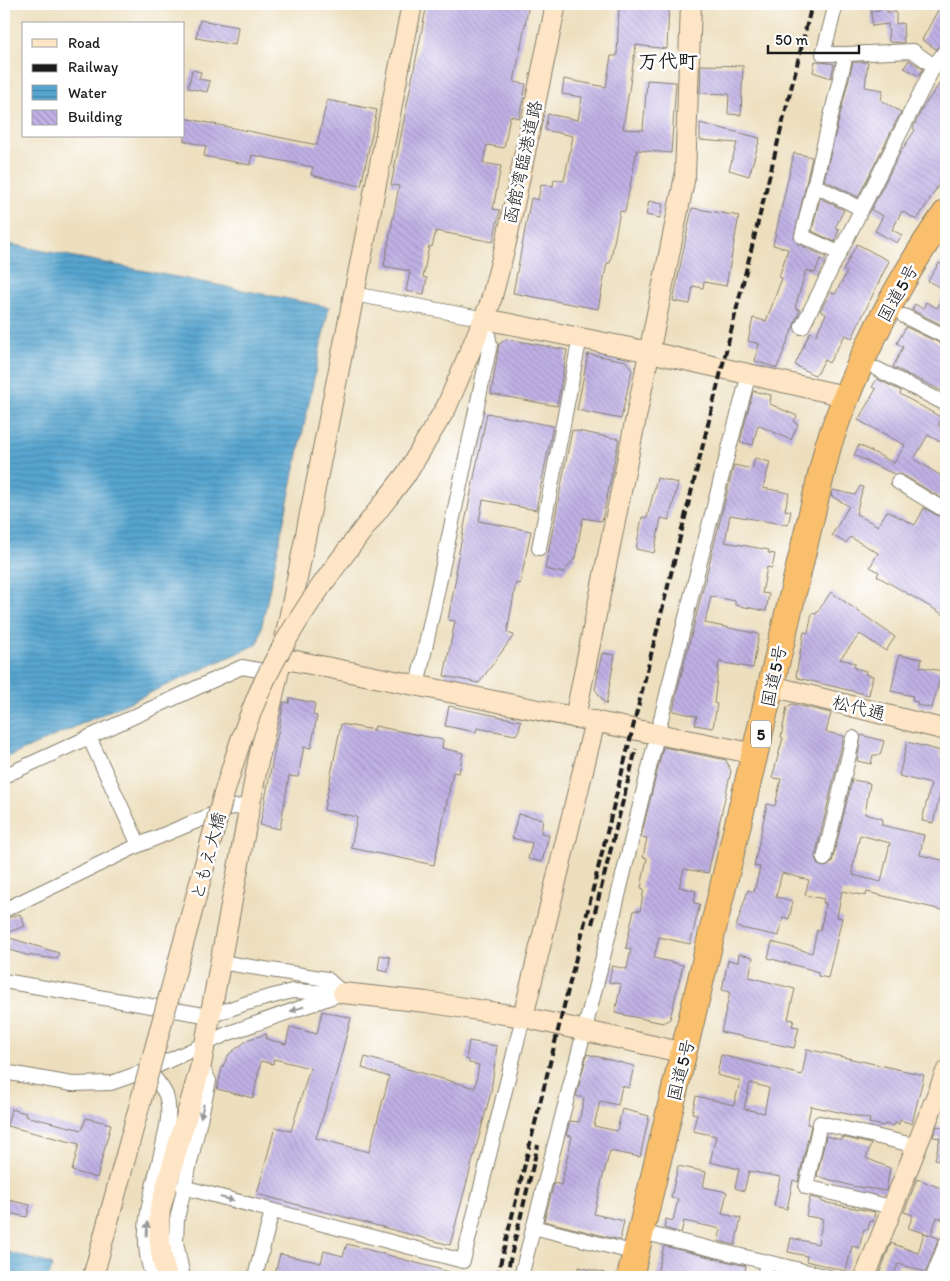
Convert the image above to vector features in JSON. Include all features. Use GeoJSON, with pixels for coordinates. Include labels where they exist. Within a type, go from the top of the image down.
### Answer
{"type":"FeatureCollection","features":[{"type":"Feature","properties":{"kind":"highway","name":"国道5号"},"geometry":{"type":"LineString","coordinates":[[636,1254],[828,446],[845,396],[903,282],[946,213]]}},
{"type":"Feature","properties":{"kind":"street"},"geometry":{"type":"LineString","coordinates":[[167,1277],[160,1258],[158,1234],[160,1209],[203,1055],[250,805],[412,4]]}},
{"type":"Feature","properties":{"kind":"street","name":"函館湾臨港道路"},"geometry":{"type":"LineString","coordinates":[[407,473],[447,406],[485,319],[506,243],[556,4]]}},
{"type":"Feature","properties":{"kind":"street"},"geometry":{"type":"LineString","coordinates":[[576,718],[685,176],[691,4]]}},
{"type":"Feature","properties":{"kind":"street"},"geometry":{"type":"LineString","coordinates":[[836,4],[823,54],[914,51],[934,66]]}},
{"type":"Feature","properties":{"kind":"street"},"geometry":{"type":"LineString","coordinates":[[802,327],[860,208],[934,66],[946,50]]}},
{"type":"Feature","properties":{"kind":"street"},"geometry":{"type":"LineString","coordinates":[[838,253],[802,236],[846,54]]}},
{"type":"Feature","properties":{"kind":"street"},"geometry":{"type":"LineString","coordinates":[[814,185],[860,208]]}},
{"type":"Feature","properties":{"kind":"street"},"geometry":{"type":"LineString","coordinates":[[354,294],[580,337],[845,396]]}},
{"type":"Feature","properties":{"kind":"street"},"geometry":{"type":"LineString","coordinates":[[904,316],[946,338]]}},
{"type":"Feature","properties":{"kind":"street"},"geometry":{"type":"LineString","coordinates":[[416,686],[490,345],[485,319]]}},
{"type":"Feature","properties":{"kind":"street"},"geometry":{"type":"LineString","coordinates":[[539,548],[580,337]]}},
{"type":"Feature","properties":{"kind":"street"},"geometry":{"type":"LineString","coordinates":[[877,369],[946,404]]}},
{"type":"Feature","properties":{"kind":"street"},"geometry":{"type":"LineString","coordinates":[[521,1277],[584,1031],[656,734],[749,374]]}},
{"type":"Feature","properties":{"kind":"street","name":"ともえ大橋"},"geometry":{"type":"LineString","coordinates":[[93,1277],[223,797],[244,730],[273,664],[289,635],[310,602],[407,473]]}},
{"type":"Feature","properties":{"kind":"street"},"geometry":{"type":"LineString","coordinates":[[898,482],[946,511]]}},
{"type":"Feature","properties":{"kind":"street"},"geometry":{"type":"LineString","coordinates":[[4,776],[242,667],[279,666],[416,686],[756,754]]}},
{"type":"Feature","properties":{"kind":"street","name":"松代通"},"geometry":{"type":"LineString","coordinates":[[772,686],[946,730]]}},
{"type":"Feature","properties":{"kind":"street"},"geometry":{"type":"LineString","coordinates":[[183,1187],[463,1261],[595,722]]}},
{"type":"Feature","properties":{"kind":"street"},"geometry":{"type":"LineString","coordinates":[[89,737],[139,845]]}},
{"type":"Feature","properties":{"kind":"street"},"geometry":{"type":"LineString","coordinates":[[824,859],[852,738]]}},
{"type":"Feature","properties":{"kind":"street"},"geometry":{"type":"LineString","coordinates":[[4,910],[139,845],[228,808],[250,805]]}},
{"type":"Feature","properties":{"kind":"street"},"geometry":{"type":"LineString","coordinates":[[220,962],[327,979],[343,993]]}},
{"type":"Feature","properties":{"kind":"street"},"geometry":{"type":"LineString","coordinates":[[4,981],[210,1016],[292,990],[343,993],[426,1002],[523,1017],[685,1053]]}},
{"type":"Feature","properties":{"kind":"street"},"geometry":{"type":"LineString","coordinates":[[4,1072],[72,1084],[112,1083],[148,1070],[203,1055],[229,1033],[343,993]]}},
{"type":"Feature","properties":{"kind":"street"},"geometry":{"type":"LineString","coordinates":[[183,1277],[176,1242],[177,1219],[209,1081],[203,1055]]}},
{"type":"Feature","properties":{"kind":"street"},"geometry":{"type":"LineString","coordinates":[[148,1070],[166,1096],[168,1110],[162,1153],[148,1210],[146,1239],[153,1277]]}},
{"type":"Feature","properties":{"kind":"street"},"geometry":{"type":"LineString","coordinates":[[865,1277],[946,1072]]}},
{"type":"Feature","properties":{"kind":"street"},"geometry":{"type":"LineString","coordinates":[[892,1208],[806,1187],[820,1124],[917,1146]]}},
{"type":"Feature","properties":{"kind":"street"},"geometry":{"type":"LineString","coordinates":[[255,1277],[272,1210]]}},
{"type":"Feature","properties":{"kind":"street"},"geometry":{"type":"LineString","coordinates":[[533,1227],[636,1254],[768,1262],[830,1277]]}},
{"type":"Feature","properties":{"kind":"street"},"geometry":{"type":"LineString","coordinates":[[932,1277],[946,1243]]}},
{"type":"Feature","properties":{"kind":"street"},"geometry":{"type":"LineString","coordinates":[[764,1277],[768,1262]]}},
{"type":"Feature","properties":{"kind":"water"},"geometry":{"type":"Polygon","coordinates":[[[4,243],[329,307],[258,644],[4,759],[4,243]]]}},
{"type":"Feature","properties":{"kind":"water"},"geometry":{"type":"Polygon","coordinates":[[[4,1251],[51,1264],[52,1269],[48,1277],[4,1277],[4,1251]]]}},
{"type":"Feature","properties":{"kind":"building"},"geometry":{"type":"Polygon","coordinates":[[[427,4],[529,4],[514,82],[526,84],[519,118],[510,116],[504,148],[487,145],[483,163],[501,166],[493,209],[500,210],[493,242],[436,231],[432,247],[429,246],[423,277],[427,278],[424,294],[406,291],[410,271],[384,266],[399,186],[391,185],[427,4]]]}},
{"type":"Feature","properties":{"kind":"building"},"geometry":{"type":"Polygon","coordinates":[[[619,4],[669,4],[667,49],[636,45],[623,129],[643,130],[647,80],[676,82],[671,153],[637,150],[625,212],[620,211],[610,263],[607,263],[598,309],[513,293],[531,198],[538,200],[541,184],[553,186],[554,179],[564,181],[573,136],[545,130],[548,114],[578,120],[582,97],[562,94],[564,79],[606,87],[611,56],[617,56],[619,4]]]}},
{"type":"Feature","properties":{"kind":"building"},"geometry":{"type":"Polygon","coordinates":[[[941,4],[946,4],[946,41],[936,49],[922,40],[941,4]]]}},
{"type":"Feature","properties":{"kind":"building"},"geometry":{"type":"Polygon","coordinates":[[[887,9],[887,12],[896,12],[896,24],[903,23],[904,43],[889,42],[888,24],[872,26],[871,11],[887,9]]]}},
{"type":"Feature","properties":{"kind":"building"},"geometry":{"type":"Polygon","coordinates":[[[200,20],[238,27],[235,45],[196,38],[200,20]]]}},
{"type":"Feature","properties":{"kind":"building"},"geometry":{"type":"Polygon","coordinates":[[[909,60],[923,69],[919,76],[904,68],[909,60]]]}},
{"type":"Feature","properties":{"kind":"building"},"geometry":{"type":"Polygon","coordinates":[[[815,61],[834,64],[831,78],[813,72],[815,61]]]}},
{"type":"Feature","properties":{"kind":"building"},"geometry":{"type":"Polygon","coordinates":[[[853,62],[868,62],[865,87],[883,90],[881,100],[901,112],[858,197],[824,180],[853,62]]]}},
{"type":"Feature","properties":{"kind":"building"},"geometry":{"type":"Polygon","coordinates":[[[701,65],[743,66],[741,115],[728,114],[729,94],[700,93],[701,65]]]}},
{"type":"Feature","properties":{"kind":"building"},"geometry":{"type":"Polygon","coordinates":[[[192,70],[201,72],[199,79],[210,81],[207,92],[188,88],[192,70]]]}},
{"type":"Feature","properties":{"kind":"building"},"geometry":{"type":"Polygon","coordinates":[[[946,74],[946,173],[917,220],[902,211],[892,230],[902,235],[897,243],[875,231],[883,216],[871,210],[901,151],[915,130],[913,128],[922,109],[946,74]]]}},
{"type":"Feature","properties":{"kind":"building"},"geometry":{"type":"Polygon","coordinates":[[[327,100],[377,110],[361,186],[311,175],[313,167],[252,155],[250,165],[204,156],[206,146],[184,141],[185,118],[317,145],[327,100]]]}},
{"type":"Feature","properties":{"kind":"building"},"geometry":{"type":"Polygon","coordinates":[[[700,123],[760,138],[749,176],[729,170],[737,143],[700,140],[700,123]]]}},
{"type":"Feature","properties":{"kind":"building"},"geometry":{"type":"Polygon","coordinates":[[[794,153],[812,157],[794,238],[798,244],[826,257],[824,261],[820,259],[815,273],[806,270],[795,308],[800,310],[777,368],[755,361],[759,344],[748,341],[753,318],[766,321],[782,278],[779,277],[788,249],[773,245],[794,153]]]}},
{"type":"Feature","properties":{"kind":"building"},"geometry":{"type":"Polygon","coordinates":[[[820,198],[844,210],[835,228],[839,229],[835,242],[812,231],[820,198]]]}},
{"type":"Feature","properties":{"kind":"building"},"geometry":{"type":"Polygon","coordinates":[[[649,201],[663,204],[660,218],[646,215],[649,201]]]}},
{"type":"Feature","properties":{"kind":"building"},"geometry":{"type":"Polygon","coordinates":[[[692,208],[739,216],[726,286],[704,282],[703,288],[693,286],[690,304],[673,301],[692,208]]]}},
{"type":"Feature","properties":{"kind":"building"},"geometry":{"type":"Polygon","coordinates":[[[857,244],[889,261],[852,338],[845,335],[829,363],[824,360],[818,373],[814,375],[795,365],[810,332],[816,335],[826,314],[820,311],[830,292],[835,294],[847,272],[843,270],[857,244]]]}},
{"type":"Feature","properties":{"kind":"building"},"geometry":{"type":"Polygon","coordinates":[[[939,263],[946,267],[946,291],[928,281],[939,263]]]}},
{"type":"Feature","properties":{"kind":"building"},"geometry":{"type":"Polygon","coordinates":[[[946,291],[946,327],[912,310],[915,304],[923,309],[926,302],[937,308],[946,291]]]}},
{"type":"Feature","properties":{"kind":"building"},"geometry":{"type":"Polygon","coordinates":[[[906,327],[946,346],[946,393],[893,367],[903,347],[897,343],[906,327]]]}},
{"type":"Feature","properties":{"kind":"building"},"geometry":{"type":"Polygon","coordinates":[[[507,339],[567,350],[557,406],[491,394],[499,344],[507,339]]]}},
{"type":"Feature","properties":{"kind":"building"},"geometry":{"type":"Polygon","coordinates":[[[588,354],[626,361],[632,370],[621,419],[577,410],[588,354]]]}},
{"type":"Feature","properties":{"kind":"building"},"geometry":{"type":"Polygon","coordinates":[[[877,379],[901,391],[900,394],[942,418],[938,425],[946,430],[946,445],[928,435],[914,459],[946,479],[946,501],[903,475],[894,474],[854,455],[859,445],[894,463],[905,445],[858,420],[876,389],[872,387],[877,379]]]}},
{"type":"Feature","properties":{"kind":"building"},"geometry":{"type":"Polygon","coordinates":[[[753,391],[771,395],[770,404],[797,416],[794,422],[798,424],[791,440],[758,425],[753,445],[740,442],[753,391]]]}},
{"type":"Feature","properties":{"kind":"building"},"geometry":{"type":"Polygon","coordinates":[[[487,413],[553,426],[536,510],[483,500],[479,521],[531,531],[520,584],[516,583],[507,633],[514,635],[479,683],[444,676],[455,621],[448,620],[457,572],[455,572],[487,413]]]}},
{"type":"Feature","properties":{"kind":"building"},"geometry":{"type":"Polygon","coordinates":[[[572,430],[619,439],[602,521],[583,518],[575,558],[563,573],[545,569],[572,430]]]}},
{"type":"Feature","properties":{"kind":"building"},"geometry":{"type":"Polygon","coordinates":[[[755,458],[770,462],[763,488],[789,493],[785,510],[791,511],[788,525],[730,515],[725,542],[769,550],[768,553],[775,554],[772,568],[767,567],[762,593],[769,594],[766,611],[735,605],[735,601],[711,596],[705,623],[759,634],[753,668],[719,662],[714,703],[717,704],[713,728],[695,725],[697,716],[673,711],[676,696],[734,465],[752,469],[755,458]]]}},
{"type":"Feature","properties":{"kind":"building"},"geometry":{"type":"Polygon","coordinates":[[[657,478],[678,483],[669,520],[661,518],[654,553],[636,549],[642,517],[647,518],[657,478]]]}},
{"type":"Feature","properties":{"kind":"building"},"geometry":{"type":"Polygon","coordinates":[[[860,486],[863,487],[856,514],[878,526],[887,511],[915,525],[924,508],[946,520],[946,551],[940,562],[946,566],[946,616],[877,576],[879,572],[870,567],[878,553],[850,537],[846,543],[832,535],[849,506],[831,496],[833,490],[855,495],[860,486]]]}},
{"type":"Feature","properties":{"kind":"building"},"geometry":{"type":"Polygon","coordinates":[[[831,592],[895,637],[886,651],[860,634],[840,659],[855,663],[854,668],[866,671],[865,674],[873,676],[869,695],[798,678],[796,675],[804,632],[808,633],[812,613],[816,614],[831,592]]]}},
{"type":"Feature","properties":{"kind":"building"},"geometry":{"type":"Polygon","coordinates":[[[602,653],[615,655],[606,705],[595,689],[602,653]]]}},
{"type":"Feature","properties":{"kind":"building"},"geometry":{"type":"Polygon","coordinates":[[[899,655],[922,659],[920,667],[942,671],[932,708],[917,705],[918,702],[912,701],[913,696],[891,691],[899,655]]]}},
{"type":"Feature","properties":{"kind":"building"},"geometry":{"type":"Polygon","coordinates":[[[290,698],[315,703],[313,715],[317,716],[311,748],[304,747],[298,777],[289,776],[280,829],[260,825],[284,702],[289,703],[290,698]]]}},
{"type":"Feature","properties":{"kind":"building"},"geometry":{"type":"Polygon","coordinates":[[[792,704],[831,713],[826,732],[844,736],[815,857],[818,865],[826,867],[832,862],[852,780],[870,783],[865,814],[883,819],[881,825],[924,835],[920,855],[946,861],[946,911],[867,892],[866,896],[842,891],[837,917],[842,918],[828,978],[818,976],[818,972],[812,970],[768,958],[772,942],[812,953],[817,930],[820,931],[826,903],[823,903],[824,899],[805,895],[809,880],[782,873],[776,897],[793,901],[789,919],[783,917],[779,936],[736,927],[748,890],[754,892],[760,867],[754,866],[767,804],[775,806],[781,779],[772,778],[783,738],[781,737],[787,707],[792,704]],[[860,835],[852,871],[854,872],[853,875],[881,882],[890,843],[860,835]]]}},
{"type":"Feature","properties":{"kind":"building"},"geometry":{"type":"Polygon","coordinates":[[[449,706],[521,721],[519,730],[516,735],[477,728],[476,732],[445,726],[449,706]]]}},
{"type":"Feature","properties":{"kind":"building"},"geometry":{"type":"Polygon","coordinates":[[[341,724],[374,730],[375,726],[443,740],[442,748],[463,753],[459,773],[453,772],[434,865],[351,848],[357,817],[324,810],[341,724]]]}},
{"type":"Feature","properties":{"kind":"building"},"geometry":{"type":"Polygon","coordinates":[[[861,735],[884,741],[880,755],[873,755],[871,764],[857,761],[861,735]]]}},
{"type":"Feature","properties":{"kind":"building"},"geometry":{"type":"Polygon","coordinates":[[[907,742],[941,751],[939,756],[946,758],[946,771],[933,823],[922,821],[931,784],[899,776],[907,742]]]}},
{"type":"Feature","properties":{"kind":"building"},"geometry":{"type":"Polygon","coordinates":[[[663,747],[726,760],[731,771],[708,873],[684,869],[679,887],[696,891],[694,903],[700,904],[690,944],[659,937],[654,958],[683,965],[670,1019],[663,1023],[615,1013],[621,984],[609,982],[612,966],[627,969],[631,949],[626,948],[628,937],[634,910],[640,911],[644,889],[641,888],[647,858],[643,857],[647,838],[641,837],[663,747]]]}},
{"type":"Feature","properties":{"kind":"building"},"geometry":{"type":"Polygon","coordinates":[[[518,814],[543,819],[541,833],[549,835],[542,862],[528,859],[532,843],[512,838],[518,814]]]}},
{"type":"Feature","properties":{"kind":"building"},"geometry":{"type":"Polygon","coordinates":[[[20,914],[25,926],[4,934],[4,919],[20,914]]]}},
{"type":"Feature","properties":{"kind":"building"},"geometry":{"type":"Polygon","coordinates":[[[10,938],[59,953],[57,959],[26,955],[7,949],[10,938]]]}},
{"type":"Feature","properties":{"kind":"building"},"geometry":{"type":"Polygon","coordinates":[[[739,954],[753,957],[749,977],[795,989],[788,1019],[794,1020],[792,1026],[799,1027],[794,1048],[721,1032],[730,992],[722,990],[728,960],[738,962],[739,954]]]}},
{"type":"Feature","properties":{"kind":"building"},"geometry":{"type":"Polygon","coordinates":[[[380,955],[390,957],[388,972],[378,970],[380,955]]]}},
{"type":"Feature","properties":{"kind":"building"},"geometry":{"type":"Polygon","coordinates":[[[322,1011],[351,1018],[316,1138],[369,1152],[389,1077],[362,1068],[365,1057],[475,1088],[479,1065],[469,1063],[469,1060],[466,1059],[469,1041],[497,1046],[491,1092],[450,1245],[257,1194],[275,1127],[291,1131],[310,1068],[274,1059],[273,1064],[261,1061],[253,1098],[217,1089],[222,1068],[229,1054],[249,1039],[267,1034],[266,1039],[286,1044],[290,1027],[317,1034],[322,1011]]]}},
{"type":"Feature","properties":{"kind":"building"},"geometry":{"type":"Polygon","coordinates":[[[807,1049],[924,1075],[912,1124],[900,1120],[899,1124],[895,1123],[894,1126],[885,1124],[884,1126],[869,1123],[870,1119],[811,1106],[807,1124],[811,1125],[798,1182],[793,1180],[787,1209],[774,1206],[780,1177],[749,1171],[744,1191],[735,1188],[739,1169],[710,1162],[716,1136],[693,1131],[697,1114],[692,1113],[696,1096],[734,1105],[740,1081],[717,1075],[721,1055],[802,1075],[807,1049]],[[750,1083],[744,1109],[764,1113],[769,1088],[750,1083]]]}},
{"type":"Feature","properties":{"kind":"building"},"geometry":{"type":"Polygon","coordinates":[[[587,1054],[634,1066],[629,1088],[622,1086],[618,1105],[600,1101],[594,1126],[617,1131],[622,1109],[649,1116],[640,1157],[610,1151],[594,1214],[624,1221],[620,1240],[544,1221],[554,1183],[561,1185],[572,1136],[566,1135],[570,1121],[579,1122],[584,1098],[576,1096],[587,1054]]]}},
{"type":"Feature","properties":{"kind":"building"},"geometry":{"type":"Polygon","coordinates":[[[11,1109],[26,1113],[25,1116],[82,1130],[86,1118],[111,1124],[97,1178],[72,1171],[79,1144],[7,1126],[11,1109]]]}},
{"type":"Feature","properties":{"kind":"building"},"geometry":{"type":"Polygon","coordinates":[[[937,1126],[946,1128],[946,1163],[935,1159],[940,1138],[933,1137],[937,1126]]]}},
{"type":"Feature","properties":{"kind":"building"},"geometry":{"type":"Polygon","coordinates":[[[826,1136],[842,1140],[842,1137],[871,1144],[866,1158],[890,1168],[886,1191],[852,1186],[817,1176],[826,1136]]]}},
{"type":"Feature","properties":{"kind":"building"},"geometry":{"type":"Polygon","coordinates":[[[678,1166],[706,1172],[703,1187],[727,1192],[722,1214],[741,1218],[735,1245],[718,1241],[721,1229],[684,1221],[681,1233],[664,1228],[666,1219],[673,1221],[678,1199],[671,1198],[678,1166]]]}},
{"type":"Feature","properties":{"kind":"building"},"geometry":{"type":"Polygon","coordinates":[[[917,1179],[946,1190],[946,1221],[937,1217],[931,1235],[908,1228],[913,1215],[904,1212],[917,1179]]]}},
{"type":"Feature","properties":{"kind":"building"},"geometry":{"type":"Polygon","coordinates":[[[810,1197],[822,1200],[822,1202],[875,1212],[873,1222],[870,1221],[868,1230],[864,1229],[859,1248],[852,1246],[846,1271],[806,1261],[807,1256],[788,1252],[791,1238],[818,1244],[823,1219],[806,1216],[810,1197]]]}},
{"type":"Feature","properties":{"kind":"building"},"geometry":{"type":"Polygon","coordinates":[[[4,1199],[30,1205],[27,1217],[4,1212],[4,1199]]]}},
{"type":"Feature","properties":{"kind":"building"},"geometry":{"type":"Polygon","coordinates":[[[924,1233],[939,1238],[926,1272],[898,1264],[893,1277],[878,1277],[891,1243],[918,1253],[924,1233]]]}},
{"type":"Feature","properties":{"kind":"building"},"geometry":{"type":"Polygon","coordinates":[[[347,1244],[457,1274],[457,1277],[274,1277],[280,1254],[321,1263],[324,1251],[343,1256],[347,1244]]]}},
{"type":"Feature","properties":{"kind":"building"},"geometry":{"type":"Polygon","coordinates":[[[664,1246],[746,1266],[744,1277],[656,1277],[664,1246]]]}},
{"type":"Feature","properties":{"kind":"building"},"geometry":{"type":"Polygon","coordinates":[[[579,1267],[605,1273],[605,1277],[576,1277],[579,1267]]]}},
{"type":"Feature","properties":{"kind":"railway"},"geometry":{"type":"LineString","coordinates":[[497,1277],[812,4]]}},
{"type":"Feature","properties":{"kind":"railway"},"geometry":{"type":"LineString","coordinates":[[592,924],[636,749]]}},
{"type":"Feature","properties":{"kind":"railway"},"geometry":{"type":"LineString","coordinates":[[506,1277],[538,1145]]}},
{"type":"Feature","properties":{"kind":"district","name":"万代町"},"geometry":{"type":"Point","coordinates":[668,61]}}]}
